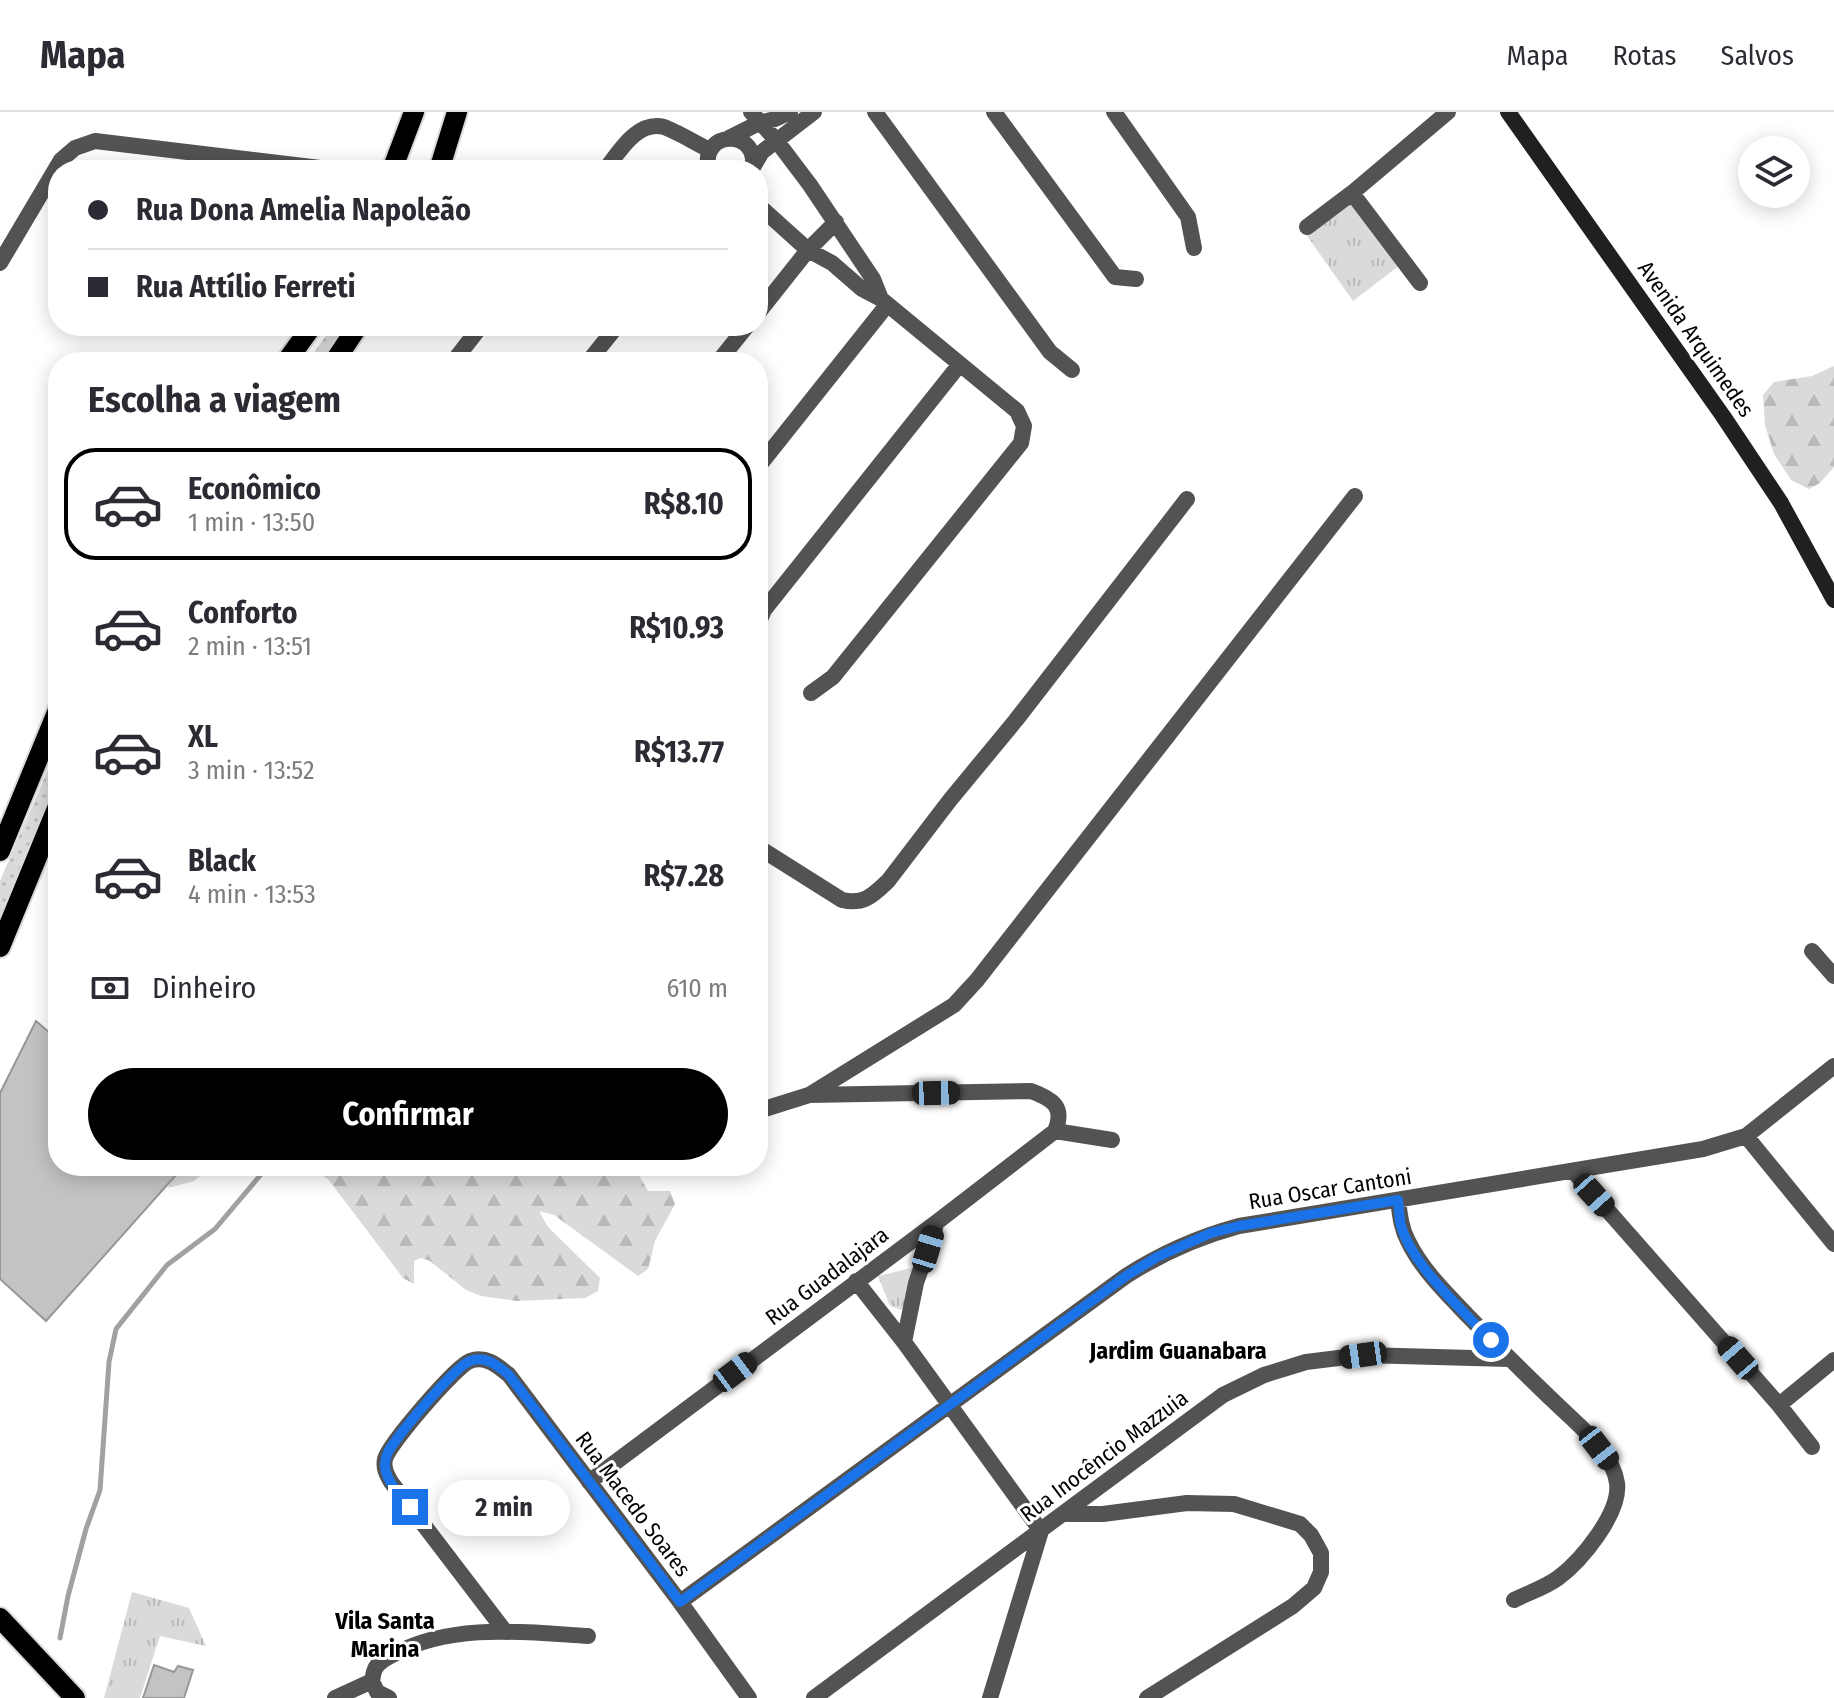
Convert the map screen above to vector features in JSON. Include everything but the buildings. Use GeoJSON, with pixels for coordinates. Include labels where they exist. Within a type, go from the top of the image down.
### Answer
{"type":"FeatureCollection","features":[{"type":"Feature","properties":{"kind":"main road"},"geometry":{"type":"LineString","coordinates":[[396,160],[414,112]]}},
{"type":"Feature","properties":{"kind":"main road"},"geometry":{"type":"LineString","coordinates":[[442,160],[457,112]]}},
{"type":"Feature","properties":{"kind":"main road","name":"Avenida Arquimedes"},"geometry":{"type":"LineString","coordinates":[[1508,112],[1723,416],[1781,503],[1834,600]]}},
{"type":"Feature","properties":{"kind":"main road"},"geometry":{"type":"LineString","coordinates":[[0,851],[48,734]]}},
{"type":"Feature","properties":{"kind":"main road"},"geometry":{"type":"LineString","coordinates":[[0,947],[48,830]]}},
{"type":"Feature","properties":{"kind":"main road"},"geometry":{"type":"LineString","coordinates":[[0,1618],[75,1698]]}},
{"type":"Feature","properties":{"kind":"street"},"geometry":{"type":"LineString","coordinates":[[707,160],[710,150],[721,140],[729,138],[755,117],[775,119],[790,112]]}},
{"type":"Feature","properties":{"kind":"street"},"geometry":{"type":"LineString","coordinates":[[757,160],[776,140],[814,112]]}},
{"type":"Feature","properties":{"kind":"street"},"geometry":{"type":"LineString","coordinates":[[875,112],[1050,352],[1072,370]]}},
{"type":"Feature","properties":{"kind":"street"},"geometry":{"type":"LineString","coordinates":[[994,112],[1115,277],[1136,279]]}},
{"type":"Feature","properties":{"kind":"street"},"geometry":{"type":"LineString","coordinates":[[1114,112],[1188,217],[1194,248]]}},
{"type":"Feature","properties":{"kind":"street"},"geometry":{"type":"LineString","coordinates":[[1307,227],[1448,112]]}},
{"type":"Feature","properties":{"kind":"street"},"geometry":{"type":"LineString","coordinates":[[755,117],[776,140],[836,222],[873,279],[884,302]]}},
{"type":"Feature","properties":{"kind":"street"},"geometry":{"type":"LineString","coordinates":[[614,160],[638,132],[652,125],[666,128],[710,150]]}},
{"type":"Feature","properties":{"kind":"street"},"geometry":{"type":"LineString","coordinates":[[729,138],[749,147],[754,160]]}},
{"type":"Feature","properties":{"kind":"street"},"geometry":{"type":"LineString","coordinates":[[61,160],[75,148],[95,141],[254,160]]}},
{"type":"Feature","properties":{"kind":"street"},"geometry":{"type":"LineString","coordinates":[[0,263],[48,182]]}},
{"type":"Feature","properties":{"kind":"street"},"geometry":{"type":"LineString","coordinates":[[1352,193],[1420,283]]}},
{"type":"Feature","properties":{"kind":"street"},"geometry":{"type":"LineString","coordinates":[[768,214],[808,250],[832,263],[862,289],[884,302],[1017,411],[1024,426],[1021,443],[833,677],[811,693]]}},
{"type":"Feature","properties":{"kind":"street"},"geometry":{"type":"LineString","coordinates":[[768,300],[808,250],[836,222]]}},
{"type":"Feature","properties":{"kind":"street"},"geometry":{"type":"LineString","coordinates":[[768,454],[884,302]]}},
{"type":"Feature","properties":{"kind":"street"},"geometry":{"type":"LineString","coordinates":[[461,352],[473,336]]}},
{"type":"Feature","properties":{"kind":"street"},"geometry":{"type":"LineString","coordinates":[[596,352],[609,336]]}},
{"type":"Feature","properties":{"kind":"street"},"geometry":{"type":"LineString","coordinates":[[726,352],[739,336]]}},
{"type":"Feature","properties":{"kind":"street"},"geometry":{"type":"LineString","coordinates":[[768,605],[960,364]]}},
{"type":"Feature","properties":{"kind":"street"},"geometry":{"type":"LineString","coordinates":[[768,1108],[809,1095],[954,1005],[977,980],[1355,496]]}},
{"type":"Feature","properties":{"kind":"street"},"geometry":{"type":"LineString","coordinates":[[768,853],[842,900],[855,903],[878,891],[1016,720],[1187,499]]}},
{"type":"Feature","properties":{"kind":"street"},"geometry":{"type":"LineString","coordinates":[[1812,951],[1834,976]]}},
{"type":"Feature","properties":{"kind":"street","name":"Rua Oscar Cantoni"},"geometry":{"type":"LineString","coordinates":[[680,1602],[1126,1276],[1186,1243],[1239,1226],[1703,1149],[1746,1136],[1834,1066]]}},
{"type":"Feature","properties":{"kind":"street"},"geometry":{"type":"LineString","coordinates":[[809,1095],[1031,1091],[1044,1095],[1056,1105],[1060,1119],[1055,1131],[1112,1140]]}},
{"type":"Feature","properties":{"kind":"street","name":"Rua Guadalajara"},"geometry":{"type":"LineString","coordinates":[[589,1482],[1055,1131]]}},
{"type":"Feature","properties":{"kind":"street"},"geometry":{"type":"LineString","coordinates":[[1746,1136],[1834,1244]]}},
{"type":"Feature","properties":{"kind":"street"},"geometry":{"type":"LineString","coordinates":[[1573,1171],[1779,1405],[1812,1447]]}},
{"type":"Feature","properties":{"kind":"street"},"geometry":{"type":"LineString","coordinates":[[1398,1200],[1401,1224],[1409,1244],[1433,1279],[1509,1359],[1588,1434],[1610,1462],[1617,1484],[1614,1505],[1585,1552],[1557,1579],[1514,1600]]}},
{"type":"Feature","properties":{"kind":"street"},"geometry":{"type":"LineString","coordinates":[[904,1342],[916,1283],[937,1222]]}},
{"type":"Feature","properties":{"kind":"street"},"geometry":{"type":"LineString","coordinates":[[856,1281],[1041,1531],[990,1698]]}},
{"type":"Feature","properties":{"kind":"street","name":"Rua Inocêncio Mazzuia"},"geometry":{"type":"LineString","coordinates":[[814,1698],[1223,1395],[1264,1375],[1306,1362],[1363,1355],[1509,1359]]}},
{"type":"Feature","properties":{"kind":"street","name":"Rua Macedo Soares"},"geometry":{"type":"LineString","coordinates":[[504,1630],[385,1470],[385,1458],[394,1442],[454,1372],[469,1361],[482,1359],[509,1375],[749,1698]]}},
{"type":"Feature","properties":{"kind":"street"},"geometry":{"type":"LineString","coordinates":[[1779,1405],[1834,1360]]}},
{"type":"Feature","properties":{"kind":"street"},"geometry":{"type":"LineString","coordinates":[[1064,1514],[1103,1514],[1187,1503],[1234,1504],[1300,1524],[1311,1535],[1321,1553],[1321,1572],[1314,1588],[1293,1606],[1147,1698]]}},
{"type":"Feature","properties":{"kind":"street"},"geometry":{"type":"LineString","coordinates":[[389,1698],[377,1692],[372,1681],[375,1669],[385,1659],[409,1646],[450,1636],[504,1630],[588,1636]]}},
{"type":"Feature","properties":{"kind":"street"},"geometry":{"type":"LineString","coordinates":[[335,1698],[372,1681]]}},
{"type":"Feature","properties":{"kind":"green space"},"geometry":{"type":"Polygon","coordinates":[[[1352,193],[1404,262],[1353,301],[1305,233],[1352,193]]]}},
{"type":"Feature","properties":{"kind":"green space"},"geometry":{"type":"Polygon","coordinates":[[[326,336],[342,336],[330,352],[314,352],[326,336]]]}},
{"type":"Feature","properties":{"kind":"green space"},"geometry":{"type":"Polygon","coordinates":[[[1834,366],[1834,467],[1820,483],[1809,489],[1791,480],[1774,454],[1765,425],[1763,395],[1774,382],[1812,376],[1834,366]]]}},
{"type":"Feature","properties":{"kind":"green space"},"geometry":{"type":"Polygon","coordinates":[[[48,769],[48,802],[0,920],[0,881],[48,769]]]}},
{"type":"Feature","properties":{"kind":"green space"},"geometry":{"type":"Polygon","coordinates":[[[173,1176],[200,1176],[194,1181],[168,1188],[173,1176]]]}},
{"type":"Feature","properties":{"kind":"green space"},"geometry":{"type":"Polygon","coordinates":[[[323,1176],[639,1176],[648,1191],[670,1191],[675,1204],[655,1241],[648,1269],[638,1276],[554,1215],[539,1211],[548,1227],[600,1278],[598,1291],[585,1298],[517,1301],[481,1296],[466,1290],[430,1261],[421,1258],[414,1261],[414,1284],[403,1278],[323,1176]]]}},
{"type":"Feature","properties":{"kind":"green space"},"geometry":{"type":"Polygon","coordinates":[[[916,1267],[905,1311],[890,1306],[878,1276],[916,1267]]]}},
{"type":"Feature","properties":{"kind":"green space"},"geometry":{"type":"Polygon","coordinates":[[[132,1592],[189,1608],[206,1646],[160,1636],[140,1698],[104,1698],[132,1592]]]}},
{"type":"Feature","properties":{"kind":"waterway"},"geometry":{"type":"LineString","coordinates":[[60,1638],[86,1529],[100,1490],[109,1362],[116,1329],[167,1265],[215,1229],[260,1176]]}},
{"type":"Feature","properties":{"kind":"district","name":"Jardim Guanabara"},"geometry":{"type":"Point","coordinates":[1178,1351]}},
{"type":"Feature","properties":{"kind":"district","name":"Vila Santa Marina"},"geometry":{"type":"Point","coordinates":[385,1635]}},
{"type":"Feature","properties":{"kind":"route"},"geometry":{"type":"LineString","coordinates":[[410,1507],[391,1482],[385,1470],[385,1458],[394,1442],[454,1372],[469,1361],[482,1359],[509,1375],[680,1602],[1126,1276],[1157,1257],[1211,1233],[1239,1226],[1398,1200],[1401,1224],[1409,1244],[1433,1279],[1491,1340]]}}]}
